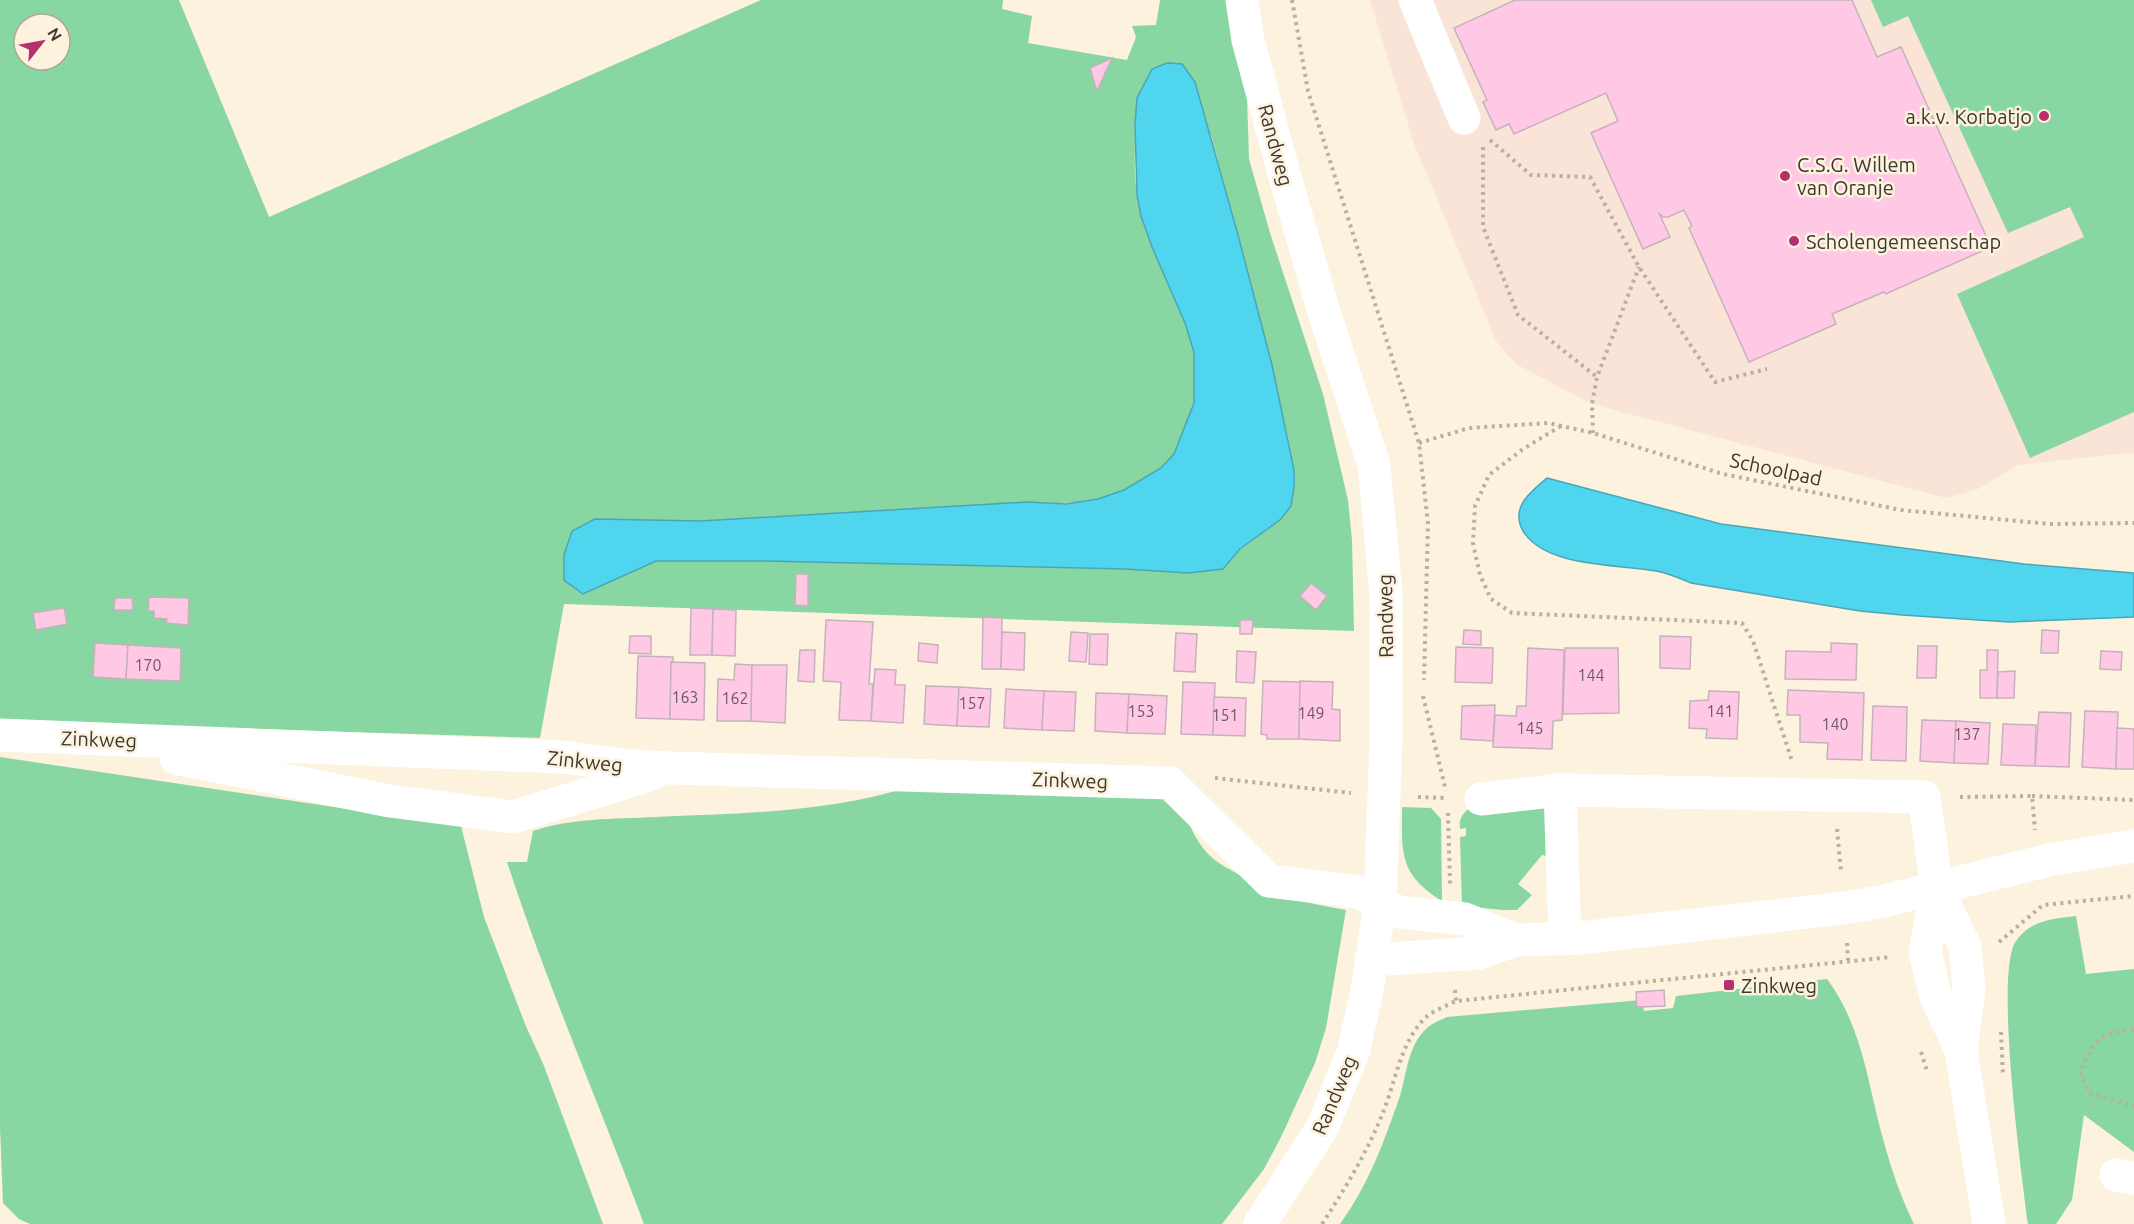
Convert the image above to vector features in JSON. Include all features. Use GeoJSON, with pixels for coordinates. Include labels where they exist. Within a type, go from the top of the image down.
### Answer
{"type":"FeatureCollection","features":[{"type":"Feature","properties":{"kind":"street","name":"Randweg"},"geometry":{"type":"LineString","coordinates":[[1242,0],[1248,40],[1283,170],[1323,309],[1374,465],[1386,594],[1380,904],[1367,991],[1353,1053],[1323,1128],[1260,1224]]}},
{"type":"Feature","properties":{"kind":"street"},"geometry":{"type":"LineString","coordinates":[[1415,0],[1474,126]]}},
{"type":"Feature","properties":{"kind":"street","name":"Zinkweg"},"geometry":{"type":"LineString","coordinates":[[0,735],[562,757],[633,766],[671,768],[1170,783]]}},
{"type":"Feature","properties":{"kind":"street"},"geometry":{"type":"LineString","coordinates":[[78,739],[390,801],[513,817],[671,768]]}},
{"type":"Feature","properties":{"kind":"street"},"geometry":{"type":"LineString","coordinates":[[1170,783],[1269,880],[1359,891],[1399,912],[1464,919],[1516,940]]}},
{"type":"Feature","properties":{"kind":"street"},"geometry":{"type":"LineString","coordinates":[[1560,790],[1565,939]]}},
{"type":"Feature","properties":{"kind":"street"},"geometry":{"type":"LineString","coordinates":[[1481,799],[1560,790],[1924,797],[1937,888],[1925,952],[1936,997],[1961,1050],[1989,1224]]}},
{"type":"Feature","properties":{"kind":"street"},"geometry":{"type":"LineString","coordinates":[[1371,960],[1479,953],[1516,940],[1565,939],[1844,908],[1937,888],[2038,862],[2134,846]]}},
{"type":"Feature","properties":{"kind":"path"},"geometry":{"type":"LineString","coordinates":[[1474,126],[1531,175],[1590,177],[1639,267],[1715,382],[1767,369]]}},
{"type":"Feature","properties":{"kind":"path"},"geometry":{"type":"LineString","coordinates":[[1474,126],[1482,227],[1518,315],[1597,377]]}},
{"type":"Feature","properties":{"kind":"path"},"geometry":{"type":"LineString","coordinates":[[1593,433],[1592,404],[1597,377],[1639,267]]}},
{"type":"Feature","properties":{"kind":"path","name":"Schoolpad"},"geometry":{"type":"LineString","coordinates":[[1419,443],[1469,428],[1548,423],[1593,433],[1723,474],[1902,510],[2050,524],[2134,523]]}},
{"type":"Feature","properties":{"kind":"path"},"geometry":{"type":"LineString","coordinates":[[1561,426],[1523,449],[1489,475],[1475,506],[1473,543],[1480,575],[1491,599],[1512,613],[1742,623],[1753,641],[1789,748],[1794,768],[1792,795]]}},
{"type":"Feature","properties":{"kind":"path"},"geometry":{"type":"LineString","coordinates":[[1170,783],[1220,777],[1383,795],[1481,799]]}},
{"type":"Feature","properties":{"kind":"path"},"geometry":{"type":"LineString","coordinates":[[2032,796],[2043,905]]}},
{"type":"Feature","properties":{"kind":"path"},"geometry":{"type":"LineString","coordinates":[[1924,797],[2032,796],[2134,800]]}},
{"type":"Feature","properties":{"kind":"path"},"geometry":{"type":"LineString","coordinates":[[1999,942],[2043,905],[2134,896]]}},
{"type":"Feature","properties":{"kind":"path"},"geometry":{"type":"LineString","coordinates":[[1322,1224],[1367,1149],[1383,1114],[1411,1036],[1426,1016],[1456,1001],[1892,957]]}},
{"type":"Feature","properties":{"kind":"path"},"geometry":{"type":"LineString","coordinates":[[2134,1030],[2114,1032],[2091,1046],[2080,1072],[2089,1093],[2134,1106]]}},
{"type":"Feature","properties":{"kind":"shaded area","name":"Scholengemeenschap"},"geometry":{"type":"Polygon","coordinates":[[[1370,0],[2134,0],[2134,454],[2018,465],[1978,489],[1946,498],[1592,404],[1516,364],[1496,341],[1413,141],[1370,0]]]}},
{"type":"Feature","properties":{"kind":"green space"},"geometry":{"type":"Polygon","coordinates":[[[0,0],[179,0],[269,217],[761,0],[1003,0],[1002,9],[1032,16],[1028,43],[1127,60],[1136,37],[1132,26],[1156,25],[1160,0],[1227,0],[1247,97],[1249,159],[1270,233],[1323,394],[1348,500],[1352,540],[1354,631],[564,604],[540,738],[0,721],[0,0]],[[1135,125],[1138,205],[1147,233],[1190,334],[1196,378],[1190,418],[1181,443],[1168,461],[1150,476],[1117,493],[1097,500],[1080,502],[1028,502],[700,521],[595,519],[583,594],[656,561],[764,561],[1126,569],[1188,573],[1223,569],[1241,549],[1281,519],[1291,506],[1294,470],[1272,365],[1211,135],[1135,125]]]}},
{"type":"Feature","properties":{"kind":"green space","name":"a.k.v. Korbatjo"},"geometry":{"type":"Polygon","coordinates":[[[1871,0],[2134,0],[2134,412],[2030,458],[1957,294],[2084,237],[2070,207],[2008,233],[1908,16],[1883,27],[1871,0]]]}},
{"type":"Feature","properties":{"kind":"green space"},"geometry":{"type":"Polygon","coordinates":[[[0,757],[461,826],[484,917],[525,1024],[544,1066],[603,1224],[30,1224],[19,1219],[3,1203],[0,1127],[0,757]]]}},
{"type":"Feature","properties":{"kind":"green space"},"geometry":{"type":"Polygon","coordinates":[[[912,786],[1176,793],[1198,841],[1203,849],[1218,862],[1276,893],[1346,910],[1326,1028],[1315,1063],[1264,1169],[1222,1224],[644,1224],[556,999],[507,862],[527,862],[533,831],[577,821],[817,807],[881,795],[912,786]]]}},
{"type":"Feature","properties":{"kind":"green space"},"geometry":{"type":"Polygon","coordinates":[[[1542,803],[1548,807],[1552,857],[1542,855],[1518,884],[1532,895],[1517,910],[1462,906],[1460,837],[1466,836],[1466,828],[1460,829],[1463,814],[1467,810],[1542,803]]]}},
{"type":"Feature","properties":{"kind":"green space"},"geometry":{"type":"Polygon","coordinates":[[[1402,807],[1431,808],[1441,819],[1442,901],[1418,882],[1410,872],[1403,850],[1402,807]]]}},
{"type":"Feature","properties":{"kind":"green space"},"geometry":{"type":"Polygon","coordinates":[[[2076,916],[2086,974],[2134,969],[2134,1152],[2084,1115],[2072,1200],[2056,1224],[2028,1224],[2012,1077],[2008,992],[2010,960],[2016,941],[2028,929],[2043,922],[2076,916]]]}},
{"type":"Feature","properties":{"kind":"green space"},"geometry":{"type":"Polygon","coordinates":[[[1827,979],[1853,1027],[1888,1157],[1914,1224],[1340,1224],[1368,1178],[1381,1147],[1400,1096],[1414,1046],[1423,1032],[1437,1021],[1447,1017],[1642,1000],[1644,1011],[1673,1008],[1676,996],[1827,979]]]}},
{"type":"Feature","properties":{"kind":"water"},"geometry":{"type":"Polygon","coordinates":[[[1167,63],[1182,64],[1195,82],[1272,365],[1294,470],[1291,506],[1281,519],[1240,549],[1223,569],[1188,573],[1126,569],[764,561],[656,561],[583,594],[564,580],[564,555],[572,531],[595,519],[700,521],[1028,502],[1066,504],[1098,499],[1124,490],[1161,468],[1174,454],[1194,403],[1194,352],[1185,323],[1152,247],[1141,216],[1137,195],[1135,125],[1137,98],[1152,69],[1167,63]]]}},
{"type":"Feature","properties":{"kind":"water"},"geometry":{"type":"Polygon","coordinates":[[[1547,478],[1721,524],[2024,564],[2134,573],[2134,617],[2009,622],[1860,611],[1691,583],[1656,571],[1565,558],[1548,552],[1534,543],[1523,531],[1520,523],[1520,508],[1524,501],[1547,478]]]}},
{"type":"Feature","properties":{"kind":"building","name":"C.S.G. Willem van Oranje"},"geometry":{"type":"Polygon","coordinates":[[[1515,0],[1852,0],[1877,57],[1901,47],[1991,247],[1886,294],[1884,292],[1832,314],[1836,324],[1749,362],[1689,228],[1692,226],[1684,210],[1668,217],[1663,217],[1659,213],[1670,237],[1643,249],[1591,133],[1618,121],[1606,93],[1514,134],[1509,124],[1496,130],[1483,102],[1487,100],[1454,28],[1515,0]]]}},
{"type":"Feature","properties":{"kind":"building"},"geometry":{"type":"Polygon","coordinates":[[[1112,58],[1097,91],[1090,68],[1112,58]]]}},
{"type":"Feature","properties":{"kind":"building"},"geometry":{"type":"Polygon","coordinates":[[[796,574],[808,574],[808,606],[795,605],[796,574]]]}},
{"type":"Feature","properties":{"kind":"building"},"geometry":{"type":"Polygon","coordinates":[[[1311,583],[1327,596],[1316,610],[1300,596],[1311,583]]]}},
{"type":"Feature","properties":{"kind":"building"},"geometry":{"type":"Polygon","coordinates":[[[149,597],[189,598],[188,625],[166,623],[167,619],[154,618],[154,611],[148,611],[149,597]]]}},
{"type":"Feature","properties":{"kind":"building"},"geometry":{"type":"Polygon","coordinates":[[[115,598],[132,598],[133,610],[114,610],[115,598]]]}},
{"type":"Feature","properties":{"kind":"building"},"geometry":{"type":"Polygon","coordinates":[[[64,608],[67,624],[36,630],[33,613],[64,608]]]}},
{"type":"Feature","properties":{"kind":"building"},"geometry":{"type":"Polygon","coordinates":[[[691,608],[713,609],[712,655],[690,655],[691,608]]]}},
{"type":"Feature","properties":{"kind":"building"},"geometry":{"type":"Polygon","coordinates":[[[713,609],[736,610],[735,656],[712,655],[713,609]]]}},
{"type":"Feature","properties":{"kind":"building"},"geometry":{"type":"Polygon","coordinates":[[[983,617],[1002,618],[1001,669],[982,669],[983,617]]]}},
{"type":"Feature","properties":{"kind":"building"},"geometry":{"type":"Polygon","coordinates":[[[826,620],[873,622],[869,684],[873,684],[871,721],[839,720],[841,682],[823,681],[826,620]]]}},
{"type":"Feature","properties":{"kind":"building"},"geometry":{"type":"Polygon","coordinates":[[[1240,620],[1253,620],[1252,634],[1240,634],[1240,620]]]}},
{"type":"Feature","properties":{"kind":"building"},"geometry":{"type":"Polygon","coordinates":[[[1464,630],[1481,631],[1481,645],[1463,644],[1464,630]]]}},
{"type":"Feature","properties":{"kind":"building"},"geometry":{"type":"Polygon","coordinates":[[[2042,630],[2059,631],[2058,653],[2041,653],[2042,630]]]}},
{"type":"Feature","properties":{"kind":"building"},"geometry":{"type":"Polygon","coordinates":[[[1002,632],[1025,633],[1024,670],[1001,669],[1002,632]]]}},
{"type":"Feature","properties":{"kind":"building"},"geometry":{"type":"Polygon","coordinates":[[[1071,632],[1088,633],[1086,662],[1069,661],[1071,632]]]}},
{"type":"Feature","properties":{"kind":"building"},"geometry":{"type":"Polygon","coordinates":[[[1176,633],[1197,634],[1195,672],[1174,671],[1176,633]]]}},
{"type":"Feature","properties":{"kind":"building"},"geometry":{"type":"Polygon","coordinates":[[[1090,634],[1108,634],[1107,665],[1089,664],[1090,634]]]}},
{"type":"Feature","properties":{"kind":"building"},"geometry":{"type":"Polygon","coordinates":[[[630,636],[651,636],[651,654],[629,653],[630,636]]]}},
{"type":"Feature","properties":{"kind":"building"},"geometry":{"type":"Polygon","coordinates":[[[1660,636],[1691,637],[1690,669],[1660,668],[1660,636]]]}},
{"type":"Feature","properties":{"kind":"building"},"geometry":{"type":"Polygon","coordinates":[[[95,643],[128,645],[126,679],[93,677],[95,643]]]}},
{"type":"Feature","properties":{"kind":"building"},"geometry":{"type":"Polygon","coordinates":[[[919,643],[938,645],[937,663],[918,661],[919,643]]]}},
{"type":"Feature","properties":{"kind":"building"},"geometry":{"type":"Polygon","coordinates":[[[1831,643],[1857,644],[1856,680],[1785,679],[1786,651],[1831,652],[1831,643]]]}},
{"type":"Feature","properties":{"kind":"building"},"geometry":{"type":"Polygon","coordinates":[[[128,645],[181,648],[180,681],[126,679],[128,645]]]}},
{"type":"Feature","properties":{"kind":"building"},"geometry":{"type":"Polygon","coordinates":[[[1918,646],[1937,646],[1936,678],[1917,678],[1918,646]]]}},
{"type":"Feature","properties":{"kind":"building"},"geometry":{"type":"Polygon","coordinates":[[[1456,647],[1493,648],[1492,683],[1455,682],[1456,647]]]}},
{"type":"Feature","properties":{"kind":"building"},"geometry":{"type":"Polygon","coordinates":[[[1528,648],[1564,650],[1562,720],[1553,721],[1552,749],[1493,747],[1495,715],[1516,716],[1517,706],[1526,706],[1528,648]]]}},
{"type":"Feature","properties":{"kind":"building"},"geometry":{"type":"Polygon","coordinates":[[[1565,648],[1618,648],[1619,713],[1563,714],[1565,648]]]}},
{"type":"Feature","properties":{"kind":"building"},"geometry":{"type":"Polygon","coordinates":[[[800,650],[815,650],[814,682],[798,681],[800,650]]]}},
{"type":"Feature","properties":{"kind":"building"},"geometry":{"type":"Polygon","coordinates":[[[1987,650],[1998,650],[1997,698],[1980,698],[1980,670],[1987,670],[1987,650]]]}},
{"type":"Feature","properties":{"kind":"building"},"geometry":{"type":"Polygon","coordinates":[[[1237,651],[1256,652],[1254,683],[1236,682],[1237,651]]]}},
{"type":"Feature","properties":{"kind":"building"},"geometry":{"type":"Polygon","coordinates":[[[2101,651],[2122,652],[2121,670],[2100,669],[2101,651]]]}},
{"type":"Feature","properties":{"kind":"building"},"geometry":{"type":"Polygon","coordinates":[[[638,656],[673,657],[670,719],[636,718],[638,656]]]}},
{"type":"Feature","properties":{"kind":"building"},"geometry":{"type":"Polygon","coordinates":[[[671,662],[705,663],[704,720],[670,719],[671,662]]]}},
{"type":"Feature","properties":{"kind":"building"},"geometry":{"type":"Polygon","coordinates":[[[735,664],[752,665],[751,721],[717,721],[718,679],[734,680],[735,664]]]}},
{"type":"Feature","properties":{"kind":"building"},"geometry":{"type":"Polygon","coordinates":[[[752,665],[787,665],[785,723],[751,721],[752,665]]]}},
{"type":"Feature","properties":{"kind":"building"},"geometry":{"type":"Polygon","coordinates":[[[875,669],[896,670],[895,685],[905,685],[903,723],[871,721],[875,669]]]}},
{"type":"Feature","properties":{"kind":"building"},"geometry":{"type":"Polygon","coordinates":[[[2015,671],[2014,698],[1997,698],[1998,672],[2015,671]]]}},
{"type":"Feature","properties":{"kind":"building"},"geometry":{"type":"Polygon","coordinates":[[[1263,681],[1300,682],[1299,739],[1267,739],[1267,735],[1261,734],[1263,681]]]}},
{"type":"Feature","properties":{"kind":"building"},"geometry":{"type":"Polygon","coordinates":[[[1300,681],[1333,682],[1332,709],[1340,710],[1340,741],[1299,739],[1300,681]]]}},
{"type":"Feature","properties":{"kind":"building"},"geometry":{"type":"Polygon","coordinates":[[[1183,682],[1215,683],[1213,735],[1181,734],[1183,682]]]}},
{"type":"Feature","properties":{"kind":"building"},"geometry":{"type":"Polygon","coordinates":[[[926,686],[959,687],[957,726],[924,724],[926,686]]]}},
{"type":"Feature","properties":{"kind":"building"},"geometry":{"type":"Polygon","coordinates":[[[959,687],[991,689],[989,727],[957,726],[959,687]]]}},
{"type":"Feature","properties":{"kind":"building"},"geometry":{"type":"Polygon","coordinates":[[[1006,689],[1044,691],[1042,730],[1004,728],[1006,689]]]}},
{"type":"Feature","properties":{"kind":"building"},"geometry":{"type":"Polygon","coordinates":[[[1788,690],[1864,693],[1862,760],[1827,759],[1828,743],[1800,742],[1800,715],[1787,715],[1788,690]]]}},
{"type":"Feature","properties":{"kind":"building"},"geometry":{"type":"Polygon","coordinates":[[[1044,691],[1076,692],[1074,731],[1042,730],[1044,691]]]}},
{"type":"Feature","properties":{"kind":"building"},"geometry":{"type":"Polygon","coordinates":[[[1709,691],[1739,692],[1737,739],[1706,738],[1707,729],[1689,728],[1690,701],[1708,700],[1709,691]]]}},
{"type":"Feature","properties":{"kind":"building"},"geometry":{"type":"Polygon","coordinates":[[[1096,693],[1129,694],[1127,733],[1095,731],[1096,693]]]}},
{"type":"Feature","properties":{"kind":"building"},"geometry":{"type":"Polygon","coordinates":[[[1129,694],[1167,696],[1165,734],[1127,733],[1129,694]]]}},
{"type":"Feature","properties":{"kind":"building"},"geometry":{"type":"Polygon","coordinates":[[[1214,697],[1246,698],[1245,736],[1213,735],[1214,697]]]}},
{"type":"Feature","properties":{"kind":"building"},"geometry":{"type":"Polygon","coordinates":[[[1495,705],[1493,741],[1461,739],[1462,706],[1495,705]]]}},
{"type":"Feature","properties":{"kind":"building"},"geometry":{"type":"Polygon","coordinates":[[[1873,706],[1907,707],[1906,761],[1871,760],[1873,706]]]}},
{"type":"Feature","properties":{"kind":"building"},"geometry":{"type":"Polygon","coordinates":[[[2085,711],[2118,712],[2116,769],[2082,767],[2085,711]]]}},
{"type":"Feature","properties":{"kind":"building"},"geometry":{"type":"Polygon","coordinates":[[[2039,712],[2071,713],[2069,767],[2035,766],[2039,712]]]}},
{"type":"Feature","properties":{"kind":"building"},"geometry":{"type":"Polygon","coordinates":[[[1922,720],[1956,721],[1954,763],[1920,761],[1922,720]]]}},
{"type":"Feature","properties":{"kind":"building"},"geometry":{"type":"Polygon","coordinates":[[[1956,721],[1990,723],[1988,764],[1954,763],[1956,721]]]}},
{"type":"Feature","properties":{"kind":"building"},"geometry":{"type":"Polygon","coordinates":[[[2003,724],[2036,725],[2035,766],[2001,765],[2003,724]]]}},
{"type":"Feature","properties":{"kind":"building"},"geometry":{"type":"Polygon","coordinates":[[[2117,728],[2134,729],[2134,769],[2116,769],[2117,728]]]}},
{"type":"Feature","properties":{"kind":"building"},"geometry":{"type":"Polygon","coordinates":[[[1664,990],[1665,1006],[1637,1007],[1636,992],[1664,990]]]}},
{"type":"Feature","properties":{"kind":"place","name":"a.k.v. Korbatjo"},"geometry":{"type":"Point","coordinates":[2044,116]}},
{"type":"Feature","properties":{"kind":"place","name":"C.S.G. Willem van Oranje"},"geometry":{"type":"Point","coordinates":[1785,176]}},
{"type":"Feature","properties":{"kind":"place","name":"Scholengemeenschap"},"geometry":{"type":"Point","coordinates":[1794,241]}},
{"type":"Feature","properties":{"kind":"place","name":"Zinkweg"},"geometry":{"type":"Point","coordinates":[1729,985]}}]}
